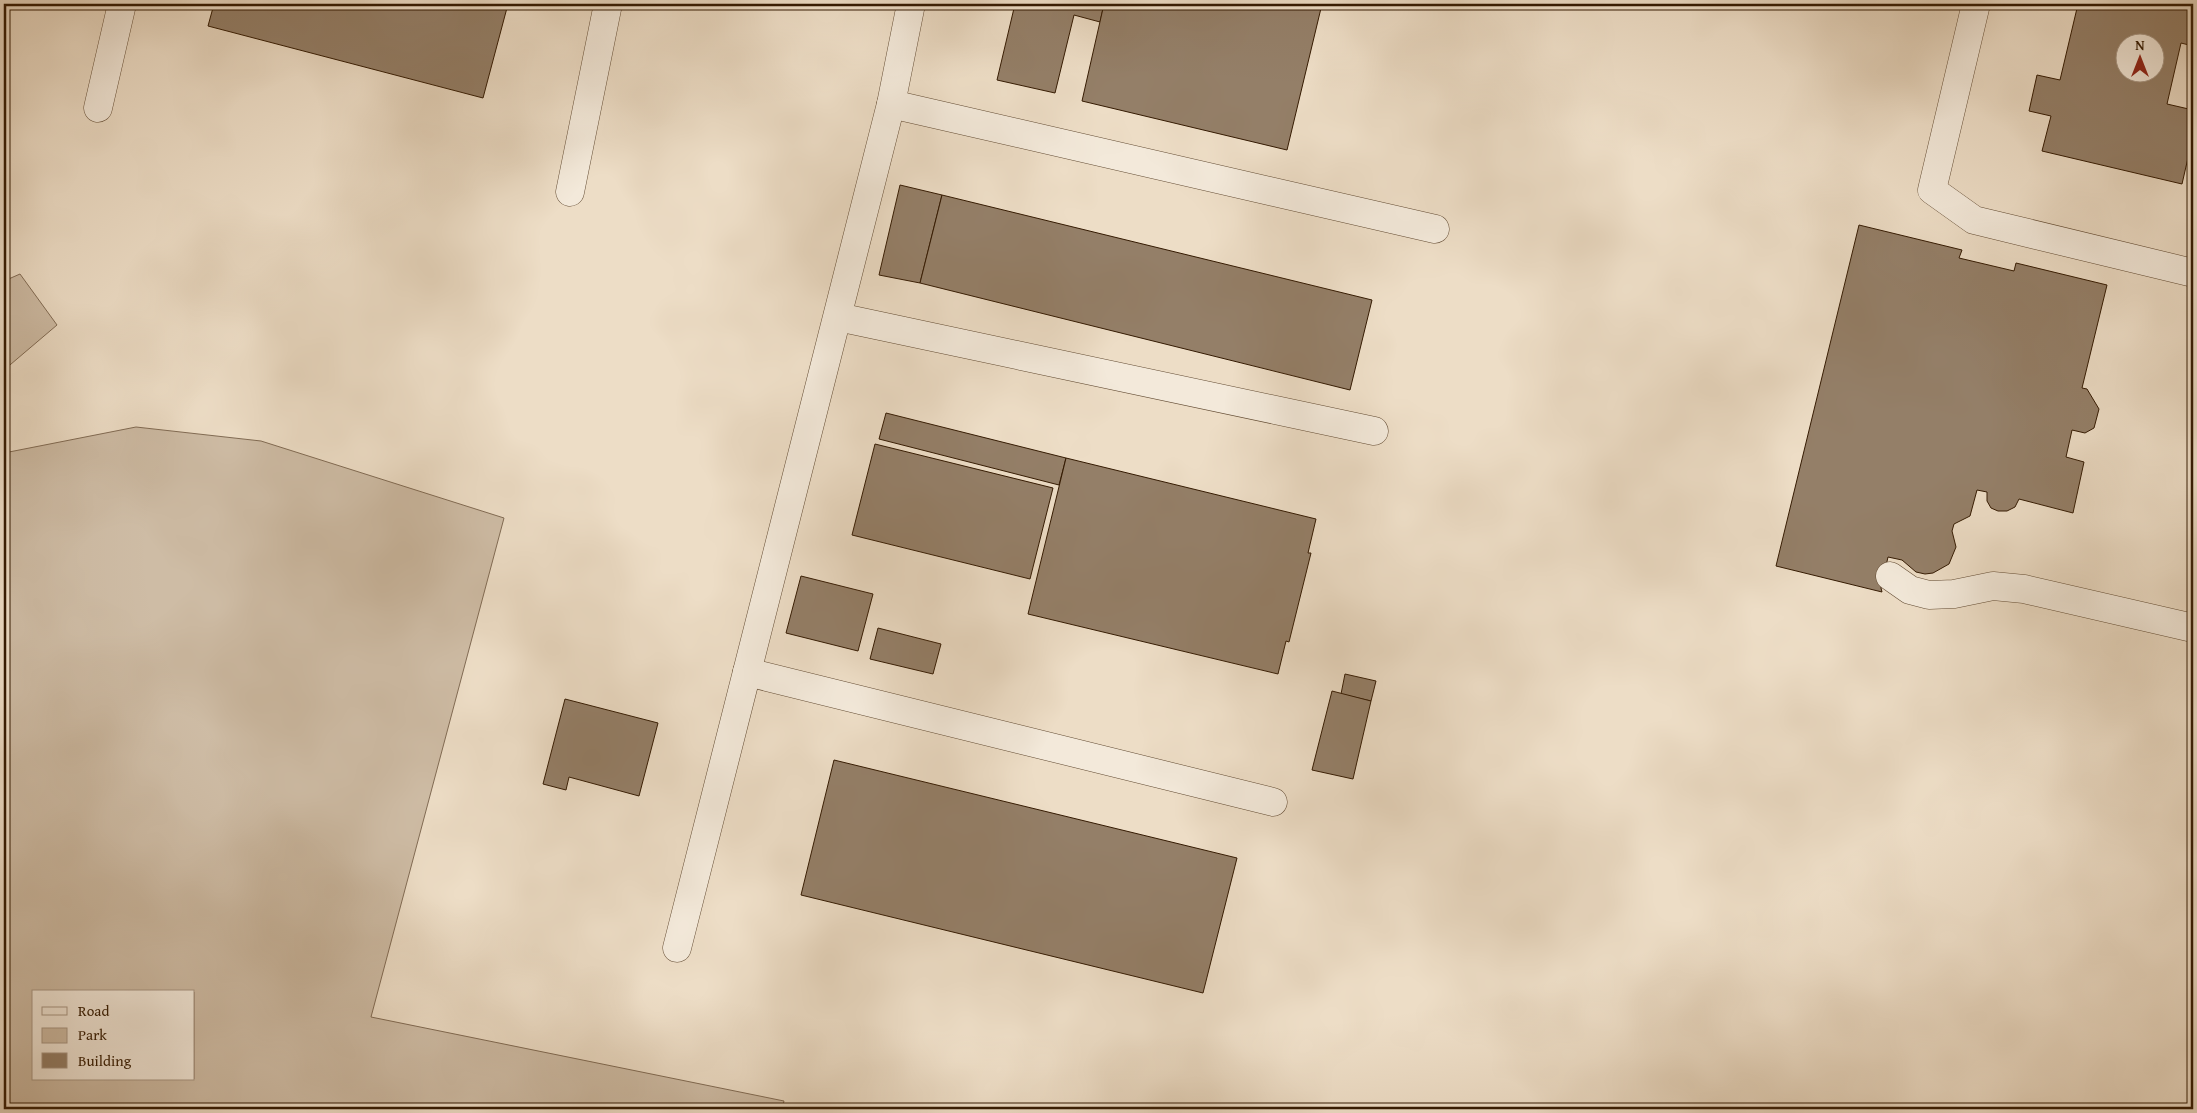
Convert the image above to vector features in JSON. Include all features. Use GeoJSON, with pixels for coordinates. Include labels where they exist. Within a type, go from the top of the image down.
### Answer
{"type":"FeatureCollection","features":[{"type":"Feature","properties":{"kind":"lane"},"geometry":{"type":"LineString","coordinates":[[98,108],[122,4]]}},
{"type":"Feature","properties":{"kind":"lane"},"geometry":{"type":"LineString","coordinates":[[570,192],[608,4]]}},
{"type":"Feature","properties":{"kind":"lane"},"geometry":{"type":"LineString","coordinates":[[677,948],[891,104],[911,4]]}},
{"type":"Feature","properties":{"kind":"lane"},"geometry":{"type":"LineString","coordinates":[[1976,4],[1932,190],[1974,220],[2193,273]]}},
{"type":"Feature","properties":{"kind":"lane"},"geometry":{"type":"LineString","coordinates":[[891,104],[1435,229]]}},
{"type":"Feature","properties":{"kind":"lane"},"geometry":{"type":"LineString","coordinates":[[838,317],[1374,431]]}},
{"type":"Feature","properties":{"kind":"lane"},"geometry":{"type":"LineString","coordinates":[[1890,576],[1910,590],[1929,595],[1954,594],[1993,586],[2024,589],[2193,628]]}},
{"type":"Feature","properties":{"kind":"lane"},"geometry":{"type":"LineString","coordinates":[[747,672],[1273,802]]}},
{"type":"Feature","properties":{"kind":"green space"},"geometry":{"type":"Polygon","coordinates":[[[20,274],[57,325],[4,370],[4,281],[20,274]]]}},
{"type":"Feature","properties":{"kind":"green space"},"geometry":{"type":"Polygon","coordinates":[[[136,427],[261,441],[504,518],[371,1017],[784,1101],[782,1109],[4,1109],[4,453],[136,427]]]}},
{"type":"Feature","properties":{"kind":"building"},"geometry":{"type":"Polygon","coordinates":[[[214,4],[508,4],[483,98],[208,26],[214,4]]]}},
{"type":"Feature","properties":{"kind":"building"},"geometry":{"type":"Polygon","coordinates":[[[1015,4],[1104,4],[1100,22],[1074,15],[1055,93],[997,80],[1015,4]]]}},
{"type":"Feature","properties":{"kind":"building"},"geometry":{"type":"Polygon","coordinates":[[[1104,4],[1322,4],[1287,150],[1082,101],[1104,4]]]}},
{"type":"Feature","properties":{"kind":"building"},"geometry":{"type":"Polygon","coordinates":[[[2078,4],[2193,4],[2193,46],[2181,43],[2167,104],[2193,110],[2193,136],[2182,184],[2042,151],[2051,116],[2029,111],[2037,75],[2060,80],[2078,4]]]}},
{"type":"Feature","properties":{"kind":"building"},"geometry":{"type":"Polygon","coordinates":[[[900,185],[942,195],[920,283],[879,275],[900,185]]]}},
{"type":"Feature","properties":{"kind":"building"},"geometry":{"type":"Polygon","coordinates":[[[942,195],[1372,300],[1350,390],[920,283],[942,195]]]}},
{"type":"Feature","properties":{"kind":"building"},"geometry":{"type":"Polygon","coordinates":[[[1859,225],[1962,250],[1959,258],[2014,271],[2016,263],[2107,285],[2082,388],[2087,389],[2099,409],[2094,428],[2085,433],[2072,430],[2066,457],[2084,462],[2073,513],[2019,499],[2015,507],[2007,511],[1998,511],[1991,508],[1987,501],[1987,492],[1977,490],[1970,516],[1954,524],[1952,531],[1956,547],[1949,564],[1933,573],[1925,574],[1916,572],[1902,560],[1888,557],[1881,588],[1882,592],[1776,566],[1859,225]]]}},
{"type":"Feature","properties":{"kind":"building"},"geometry":{"type":"Polygon","coordinates":[[[886,413],[1066,458],[1059,485],[879,439],[886,413]]]}},
{"type":"Feature","properties":{"kind":"building"},"geometry":{"type":"Polygon","coordinates":[[[875,444],[1053,488],[1030,579],[852,535],[875,444]]]}},
{"type":"Feature","properties":{"kind":"building"},"geometry":{"type":"Polygon","coordinates":[[[1066,458],[1316,519],[1308,553],[1311,553],[1289,642],[1286,641],[1278,674],[1028,614],[1066,458]]]}},
{"type":"Feature","properties":{"kind":"building"},"geometry":{"type":"Polygon","coordinates":[[[801,576],[873,594],[858,651],[786,633],[801,576]]]}},
{"type":"Feature","properties":{"kind":"building"},"geometry":{"type":"Polygon","coordinates":[[[878,628],[941,644],[933,674],[870,659],[878,628]]]}},
{"type":"Feature","properties":{"kind":"building"},"geometry":{"type":"Polygon","coordinates":[[[1345,674],[1376,681],[1371,701],[1341,694],[1345,674]]]}},
{"type":"Feature","properties":{"kind":"building"},"geometry":{"type":"Polygon","coordinates":[[[1332,691],[1371,701],[1353,779],[1312,770],[1332,691]]]}},
{"type":"Feature","properties":{"kind":"building"},"geometry":{"type":"Polygon","coordinates":[[[565,699],[658,723],[639,796],[569,777],[566,790],[543,784],[565,699]]]}},
{"type":"Feature","properties":{"kind":"building"},"geometry":{"type":"Polygon","coordinates":[[[834,760],[1237,858],[1203,993],[801,895],[834,760]]]}}]}
